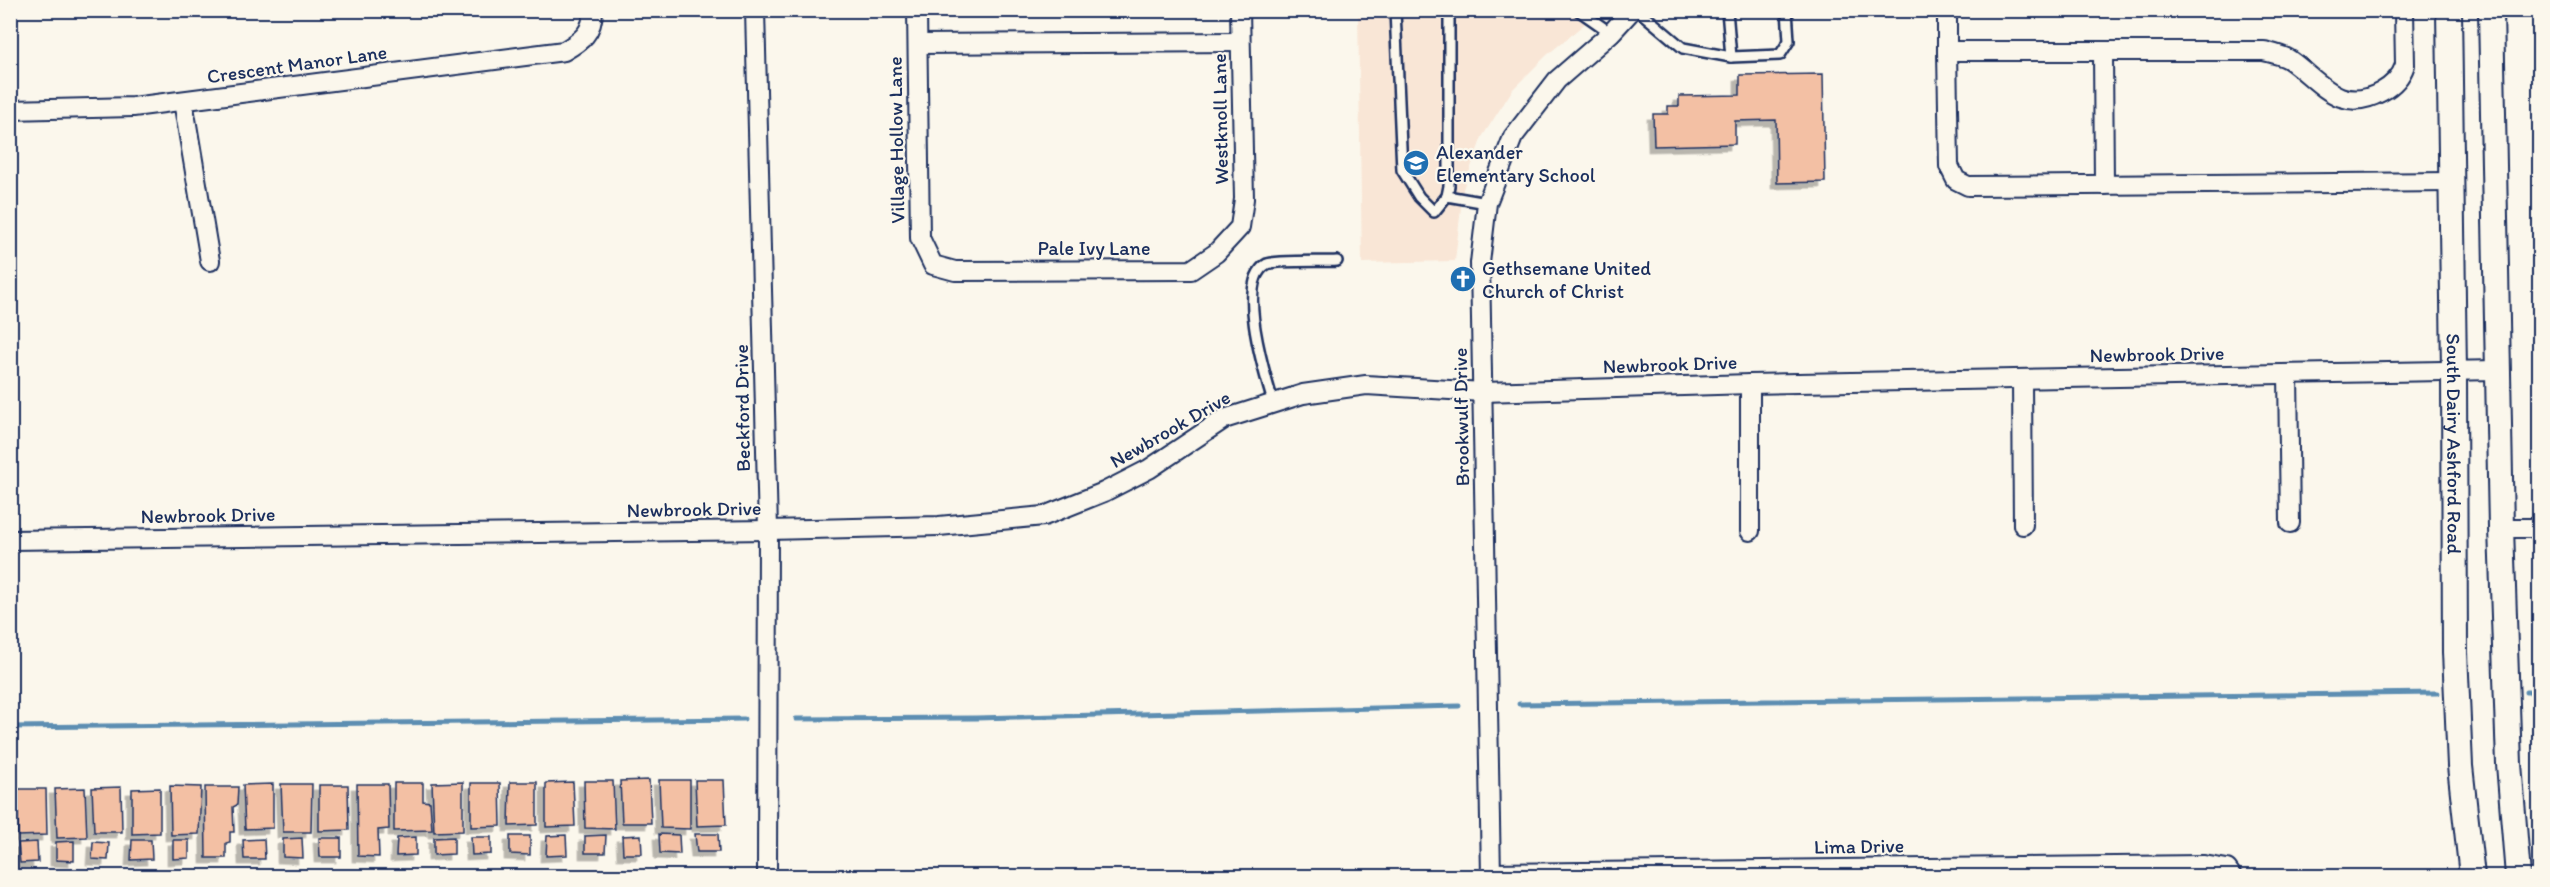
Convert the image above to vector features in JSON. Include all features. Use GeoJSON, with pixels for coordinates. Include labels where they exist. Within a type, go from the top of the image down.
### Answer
{"type":"FeatureCollection","features":[{"type":"Feature","properties":{"kind":"main road","name":"South Dairy Ashford Road"},"geometry":{"type":"LineString","coordinates":[[2449,10],[2455,652],[2460,766],[2472,876]]}},
{"type":"Feature","properties":{"kind":"main road"},"geometry":{"type":"LineString","coordinates":[[2491,10],[2501,528],[2509,764],[2518,876]]}},
{"type":"Feature","properties":{"kind":"street","name":"Crescent Manor Lane"},"geometry":{"type":"LineString","coordinates":[[10,110],[133,107],[564,51],[584,39],[593,17],[593,10]]}},
{"type":"Feature","properties":{"kind":"street","name":"Beckford Drive"},"geometry":{"type":"LineString","coordinates":[[755,10],[768,530],[767,876]]}},
{"type":"Feature","properties":{"kind":"street","name":"Village Hollow Lane"},"geometry":{"type":"LineString","coordinates":[[917,10],[920,238],[933,265]]}},
{"type":"Feature","properties":{"kind":"street","name":"Westknoll Lane"},"geometry":{"type":"LineString","coordinates":[[1240,10],[1244,200],[1240,227]]}},
{"type":"Feature","properties":{"kind":"street","name":"Brookwulf Drive"},"geometry":{"type":"LineString","coordinates":[[1491,875],[1480,263],[1487,203],[1513,137],[1557,80],[1611,33],[1632,10]]}},
{"type":"Feature","properties":{"kind":"street"},"geometry":{"type":"LineString","coordinates":[[1947,10],[1949,166],[1956,180],[1968,186],[2452,182]]}},
{"type":"Feature","properties":{"kind":"street"},"geometry":{"type":"LineString","coordinates":[[1947,51],[2264,51],[2288,58],[2315,82],[2336,96],[2351,100],[2371,98],[2388,88],[2403,73],[2405,65],[2404,10]]}},
{"type":"Feature","properties":{"kind":"street"},"geometry":{"type":"LineString","coordinates":[[918,44],[1240,42]]}},
{"type":"Feature","properties":{"kind":"street"},"geometry":{"type":"LineString","coordinates":[[2103,51],[2104,185]]}},
{"type":"Feature","properties":{"kind":"street"},"geometry":{"type":"LineString","coordinates":[[183,101],[210,261]]}},
{"type":"Feature","properties":{"kind":"street","name":"Pale Ivy Lane"},"geometry":{"type":"LineString","coordinates":[[933,265],[955,271],[1191,270],[1216,253],[1240,227]]}},
{"type":"Feature","properties":{"kind":"street","name":"Newbrook Drive"},"geometry":{"type":"LineString","coordinates":[[10,540],[768,530],[939,526],[1044,516],[1074,506],[1149,469],[1224,419],[1273,402],[1324,390],[1366,385],[1483,392],[1749,384],[2498,370]]}},
{"type":"Feature","properties":{"kind":"street"},"geometry":{"type":"LineString","coordinates":[[2288,374],[2290,523]]}},
{"type":"Feature","properties":{"kind":"street"},"geometry":{"type":"LineString","coordinates":[[2022,379],[2023,525]]}},
{"type":"Feature","properties":{"kind":"street"},"geometry":{"type":"LineString","coordinates":[[1749,384],[1749,531]]}},
{"type":"Feature","properties":{"kind":"street"},"geometry":{"type":"LineString","coordinates":[[2501,528],[2540,528]]}},
{"type":"Feature","properties":{"kind":"street","name":"Lima Drive"},"geometry":{"type":"LineString","coordinates":[[1491,875],[2204,865],[2230,873]]}},
{"type":"Feature","properties":{"kind":"lane"},"geometry":{"type":"LineString","coordinates":[[1395,10],[1402,170],[1419,197],[1434,212],[1447,196],[1449,186],[1449,10]]}},
{"type":"Feature","properties":{"kind":"lane"},"geometry":{"type":"LineString","coordinates":[[1578,10],[1611,33]]}},
{"type":"Feature","properties":{"kind":"lane"},"geometry":{"type":"LineString","coordinates":[[1638,10],[1683,48],[1731,57],[1780,55],[1789,41],[1787,10]]}},
{"type":"Feature","properties":{"kind":"lane"},"geometry":{"type":"LineString","coordinates":[[1727,10],[1731,57]]}},
{"type":"Feature","properties":{"kind":"lane"},"geometry":{"type":"LineString","coordinates":[[1447,196],[1487,203]]}},
{"type":"Feature","properties":{"kind":"lane"},"geometry":{"type":"LineString","coordinates":[[1273,402],[1256,345],[1254,294],[1259,272],[1269,263],[1337,261]]}},
{"type":"Feature","properties":{"kind":"shaded area","name":"Alexander Elementary School"},"geometry":{"type":"Polygon","coordinates":[[[1358,11],[1600,11],[1547,55],[1513,89],[1482,137],[1463,189],[1455,261],[1362,263],[1358,11]]]}},
{"type":"Feature","properties":{"kind":"building"},"geometry":{"type":"Polygon","coordinates":[[[1823,74],[1825,182],[1777,183],[1776,120],[1735,121],[1735,144],[1654,146],[1653,114],[1668,114],[1668,106],[1679,106],[1679,96],[1740,95],[1740,75],[1823,74]]]}},
{"type":"Feature","properties":{"kind":"building"},"geometry":{"type":"Polygon","coordinates":[[[649,780],[651,823],[622,823],[620,781],[649,780]]]}},
{"type":"Feature","properties":{"kind":"building"},"geometry":{"type":"Polygon","coordinates":[[[659,780],[690,780],[690,829],[661,828],[659,780]]]}},
{"type":"Feature","properties":{"kind":"building"},"geometry":{"type":"Polygon","coordinates":[[[695,780],[724,780],[726,825],[697,826],[695,780]]]}},
{"type":"Feature","properties":{"kind":"building"},"geometry":{"type":"Polygon","coordinates":[[[584,781],[613,781],[615,829],[585,828],[584,781]]]}},
{"type":"Feature","properties":{"kind":"building"},"geometry":{"type":"Polygon","coordinates":[[[463,782],[463,831],[434,832],[432,783],[463,782]]]}},
{"type":"Feature","properties":{"kind":"building"},"geometry":{"type":"Polygon","coordinates":[[[510,782],[537,782],[537,825],[509,826],[510,782]]]}},
{"type":"Feature","properties":{"kind":"building"},"geometry":{"type":"Polygon","coordinates":[[[573,782],[575,826],[546,827],[546,783],[573,782]]]}},
{"type":"Feature","properties":{"kind":"building"},"geometry":{"type":"Polygon","coordinates":[[[394,783],[423,783],[423,801],[430,802],[432,830],[394,831],[394,783]]]}},
{"type":"Feature","properties":{"kind":"building"},"geometry":{"type":"Polygon","coordinates":[[[471,783],[500,783],[501,826],[471,827],[471,783]]]}},
{"type":"Feature","properties":{"kind":"building"},"geometry":{"type":"Polygon","coordinates":[[[273,784],[273,828],[245,829],[243,785],[273,784]]]}},
{"type":"Feature","properties":{"kind":"building"},"geometry":{"type":"Polygon","coordinates":[[[281,784],[312,784],[311,832],[283,832],[281,784]]]}},
{"type":"Feature","properties":{"kind":"building"},"geometry":{"type":"Polygon","coordinates":[[[357,784],[388,784],[389,829],[378,830],[379,857],[358,856],[357,784]]]}},
{"type":"Feature","properties":{"kind":"building"},"geometry":{"type":"Polygon","coordinates":[[[319,785],[348,785],[349,830],[319,831],[319,785]]]}},
{"type":"Feature","properties":{"kind":"building"},"geometry":{"type":"Polygon","coordinates":[[[170,786],[201,787],[199,834],[171,835],[170,786]]]}},
{"type":"Feature","properties":{"kind":"building"},"geometry":{"type":"Polygon","coordinates":[[[121,787],[122,832],[94,832],[92,788],[121,787]]]}},
{"type":"Feature","properties":{"kind":"building"},"geometry":{"type":"Polygon","coordinates":[[[205,787],[238,787],[237,805],[233,807],[234,832],[230,832],[230,842],[226,843],[226,858],[206,858],[205,787]]]}},
{"type":"Feature","properties":{"kind":"building"},"geometry":{"type":"Polygon","coordinates":[[[85,788],[87,837],[57,838],[55,789],[85,788]]]}},
{"type":"Feature","properties":{"kind":"building"},"geometry":{"type":"Polygon","coordinates":[[[160,788],[160,833],[132,834],[132,789],[160,788]]]}},
{"type":"Feature","properties":{"kind":"building"},"geometry":{"type":"Polygon","coordinates":[[[18,789],[46,789],[47,835],[18,836],[18,789]]]}},
{"type":"Feature","properties":{"kind":"building"},"geometry":{"type":"Polygon","coordinates":[[[659,834],[679,835],[680,854],[660,853],[659,834]]]}},
{"type":"Feature","properties":{"kind":"building"},"geometry":{"type":"Polygon","coordinates":[[[695,834],[718,834],[719,852],[697,852],[695,834]]]}},
{"type":"Feature","properties":{"kind":"building"},"geometry":{"type":"Polygon","coordinates":[[[566,835],[567,855],[546,856],[547,836],[566,835]]]}},
{"type":"Feature","properties":{"kind":"building"},"geometry":{"type":"Polygon","coordinates":[[[606,835],[605,853],[585,853],[585,836],[606,835]]]}},
{"type":"Feature","properties":{"kind":"building"},"geometry":{"type":"Polygon","coordinates":[[[641,835],[642,854],[623,854],[622,836],[641,835]]]}},
{"type":"Feature","properties":{"kind":"building"},"geometry":{"type":"Polygon","coordinates":[[[510,836],[530,836],[530,855],[510,854],[510,836]]]}},
{"type":"Feature","properties":{"kind":"building"},"geometry":{"type":"Polygon","coordinates":[[[416,837],[416,855],[396,856],[397,838],[416,837]]]}},
{"type":"Feature","properties":{"kind":"building"},"geometry":{"type":"Polygon","coordinates":[[[454,837],[454,854],[434,855],[434,838],[454,837]]]}},
{"type":"Feature","properties":{"kind":"building"},"geometry":{"type":"Polygon","coordinates":[[[471,837],[491,837],[491,854],[472,855],[471,837]]]}},
{"type":"Feature","properties":{"kind":"building"},"geometry":{"type":"Polygon","coordinates":[[[302,838],[303,858],[283,857],[283,839],[302,838]]]}},
{"type":"Feature","properties":{"kind":"building"},"geometry":{"type":"Polygon","coordinates":[[[319,838],[341,838],[341,857],[320,857],[319,838]]]}},
{"type":"Feature","properties":{"kind":"building"},"geometry":{"type":"Polygon","coordinates":[[[264,839],[265,859],[244,859],[243,840],[264,839]]]}},
{"type":"Feature","properties":{"kind":"building"},"geometry":{"type":"Polygon","coordinates":[[[132,840],[151,840],[152,859],[131,860],[132,840]]]}},
{"type":"Feature","properties":{"kind":"building"},"geometry":{"type":"Polygon","coordinates":[[[173,840],[189,840],[189,858],[173,859],[173,840]]]}},
{"type":"Feature","properties":{"kind":"building"},"geometry":{"type":"Polygon","coordinates":[[[74,841],[74,861],[56,860],[56,842],[74,841]]]}},
{"type":"Feature","properties":{"kind":"building"},"geometry":{"type":"Polygon","coordinates":[[[37,842],[38,862],[20,863],[18,843],[37,842]]]}},
{"type":"Feature","properties":{"kind":"building"},"geometry":{"type":"Polygon","coordinates":[[[93,842],[109,843],[108,860],[92,859],[93,842]]]}},
{"type":"Feature","properties":{"kind":"waterway"},"geometry":{"type":"LineString","coordinates":[[2526,692],[2540,692]]}},
{"type":"Feature","properties":{"kind":"waterway"},"geometry":{"type":"LineString","coordinates":[[1519,704],[2437,693]]}},
{"type":"Feature","properties":{"kind":"waterway"},"geometry":{"type":"LineString","coordinates":[[796,719],[976,718],[1459,706]]}},
{"type":"Feature","properties":{"kind":"waterway"},"geometry":{"type":"LineString","coordinates":[[10,727],[744,719]]}},
{"type":"Feature","properties":{"kind":"place","name":"Alexander Elementary School"},"geometry":{"type":"Point","coordinates":[1416,163]}},
{"type":"Feature","properties":{"kind":"place","name":"Gethsemane United Church of Christ"},"geometry":{"type":"Point","coordinates":[1463,279]}}]}
